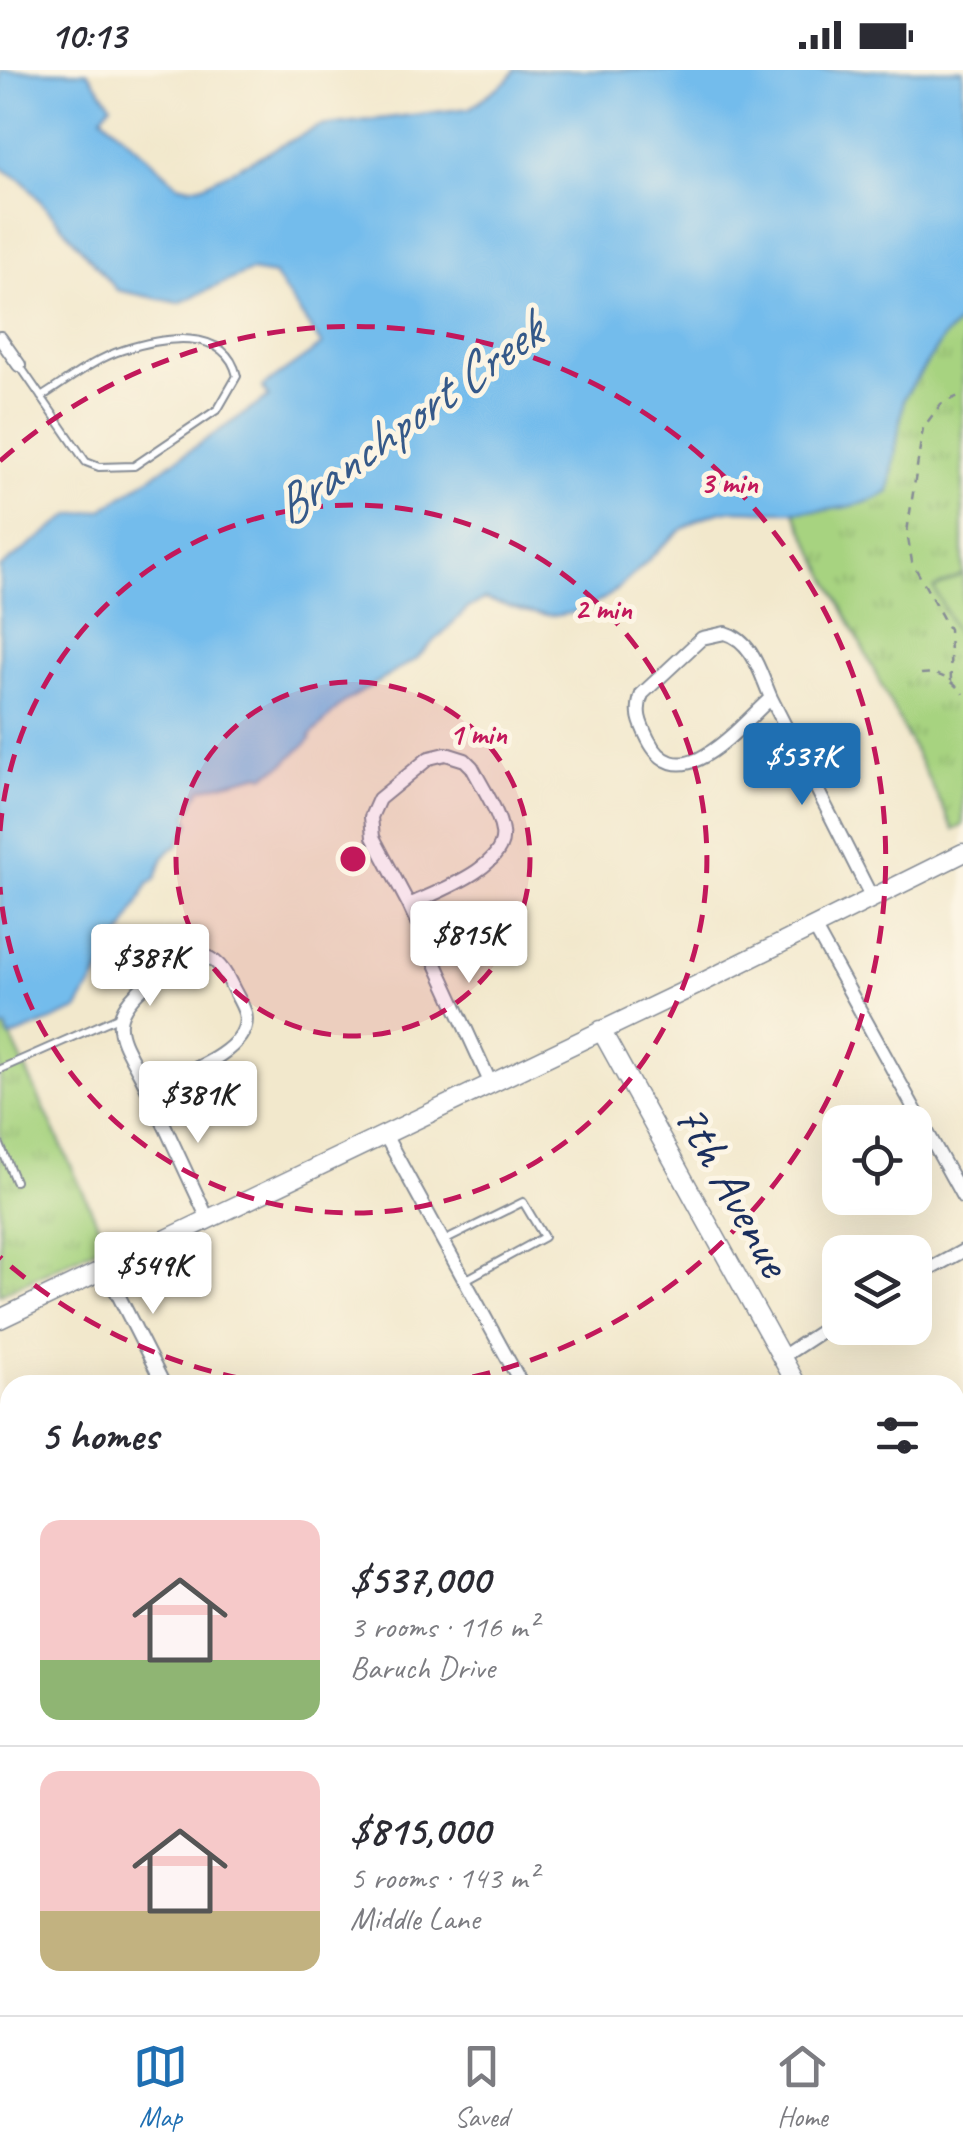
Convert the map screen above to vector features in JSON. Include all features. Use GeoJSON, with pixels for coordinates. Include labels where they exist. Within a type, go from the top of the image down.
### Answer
{"type":"FeatureCollection","features":[{"type":"Feature","properties":{"kind":"street"},"geometry":{"type":"LineString","coordinates":[[0,338],[20,365]]}},
{"type":"Feature","properties":{"kind":"street"},"geometry":{"type":"LineString","coordinates":[[771,698],[700,760],[680,766],[654,752],[638,714],[648,686],[702,638],[717,633],[732,635],[748,647],[872,898]]}},
{"type":"Feature","properties":{"kind":"street"},"geometry":{"type":"LineString","coordinates":[[409,905],[490,864],[502,845],[501,827],[472,767],[456,756],[430,758],[379,799],[370,827],[491,1084]]}},
{"type":"Feature","properties":{"kind":"street"},"geometry":{"type":"LineString","coordinates":[[0,1318],[491,1084],[963,852]]}},
{"type":"Feature","properties":{"kind":"street"},"geometry":{"type":"LineString","coordinates":[[813,925],[963,1198]]}},
{"type":"Feature","properties":{"kind":"street"},"geometry":{"type":"LineString","coordinates":[[148,1090],[229,1050],[243,1034],[245,1014],[224,969],[212,959],[190,954],[178,959],[129,998],[120,1016],[121,1034],[208,1219]]}},
{"type":"Feature","properties":{"kind":"street","name":"7th Avenue"},"geometry":{"type":"LineString","coordinates":[[601,1030],[792,1375]]}},
{"type":"Feature","properties":{"kind":"street"},"geometry":{"type":"LineString","coordinates":[[385,1135],[516,1375]]}},
{"type":"Feature","properties":{"kind":"street"},"geometry":{"type":"LineString","coordinates":[[932,1268],[963,1251]]}},
{"type":"Feature","properties":{"kind":"street"},"geometry":{"type":"LineString","coordinates":[[106,1269],[159,1375]]}},
{"type":"Feature","properties":{"kind":"street"},"geometry":{"type":"LineString","coordinates":[[782,1356],[822,1331]]}},
{"type":"Feature","properties":{"kind":"lane"},"geometry":{"type":"LineString","coordinates":[[20,365],[42,398],[86,462],[100,467],[134,466],[218,409],[237,376],[224,350],[194,338],[121,350],[42,398]]}},
{"type":"Feature","properties":{"kind":"lane"},"geometry":{"type":"LineString","coordinates":[[0,1069],[120,1016]]}},
{"type":"Feature","properties":{"kind":"lane"},"geometry":{"type":"LineString","coordinates":[[0,1145],[14,1181]]}},
{"type":"Feature","properties":{"kind":"lane"},"geometry":{"type":"LineString","coordinates":[[443,1242],[523,1202],[544,1236],[464,1281]]}},
{"type":"Feature","properties":{"kind":"path"},"geometry":{"type":"LineString","coordinates":[[950,681],[949,629],[912,562],[907,524],[923,428],[941,404],[963,394]]}},
{"type":"Feature","properties":{"kind":"path"},"geometry":{"type":"LineString","coordinates":[[921,674],[939,675],[963,694]]}},
{"type":"Feature","properties":{"kind":"green space"},"geometry":{"type":"Polygon","coordinates":[[[963,318],[963,825],[954,830],[794,511],[855,505],[888,492],[904,398],[943,338],[963,318]]]}},
{"type":"Feature","properties":{"kind":"green space"},"geometry":{"type":"Polygon","coordinates":[[[963,574],[963,647],[934,588],[963,574]]]}},
{"type":"Feature","properties":{"kind":"green space"},"geometry":{"type":"Polygon","coordinates":[[[6,1027],[107,1243],[0,1294],[0,1030],[6,1027]]]}},
{"type":"Feature","properties":{"kind":"water","name":"Branchport Creek"},"geometry":{"type":"Polygon","coordinates":[[[0,70],[88,72],[111,104],[102,116],[177,184],[190,187],[203,185],[320,126],[470,108],[509,79],[515,70],[963,70],[963,318],[943,338],[904,398],[889,492],[843,508],[728,510],[700,519],[679,532],[605,598],[584,609],[559,615],[540,614],[484,599],[467,609],[416,659],[343,703],[283,765],[263,776],[201,789],[187,816],[190,823],[177,846],[165,856],[155,880],[148,884],[77,1010],[10,1038],[6,1027],[0,1030],[0,568],[71,515],[102,510],[269,397],[262,387],[322,345],[274,275],[250,271],[179,303],[117,290],[23,181],[0,167],[0,70]]]}}]}
